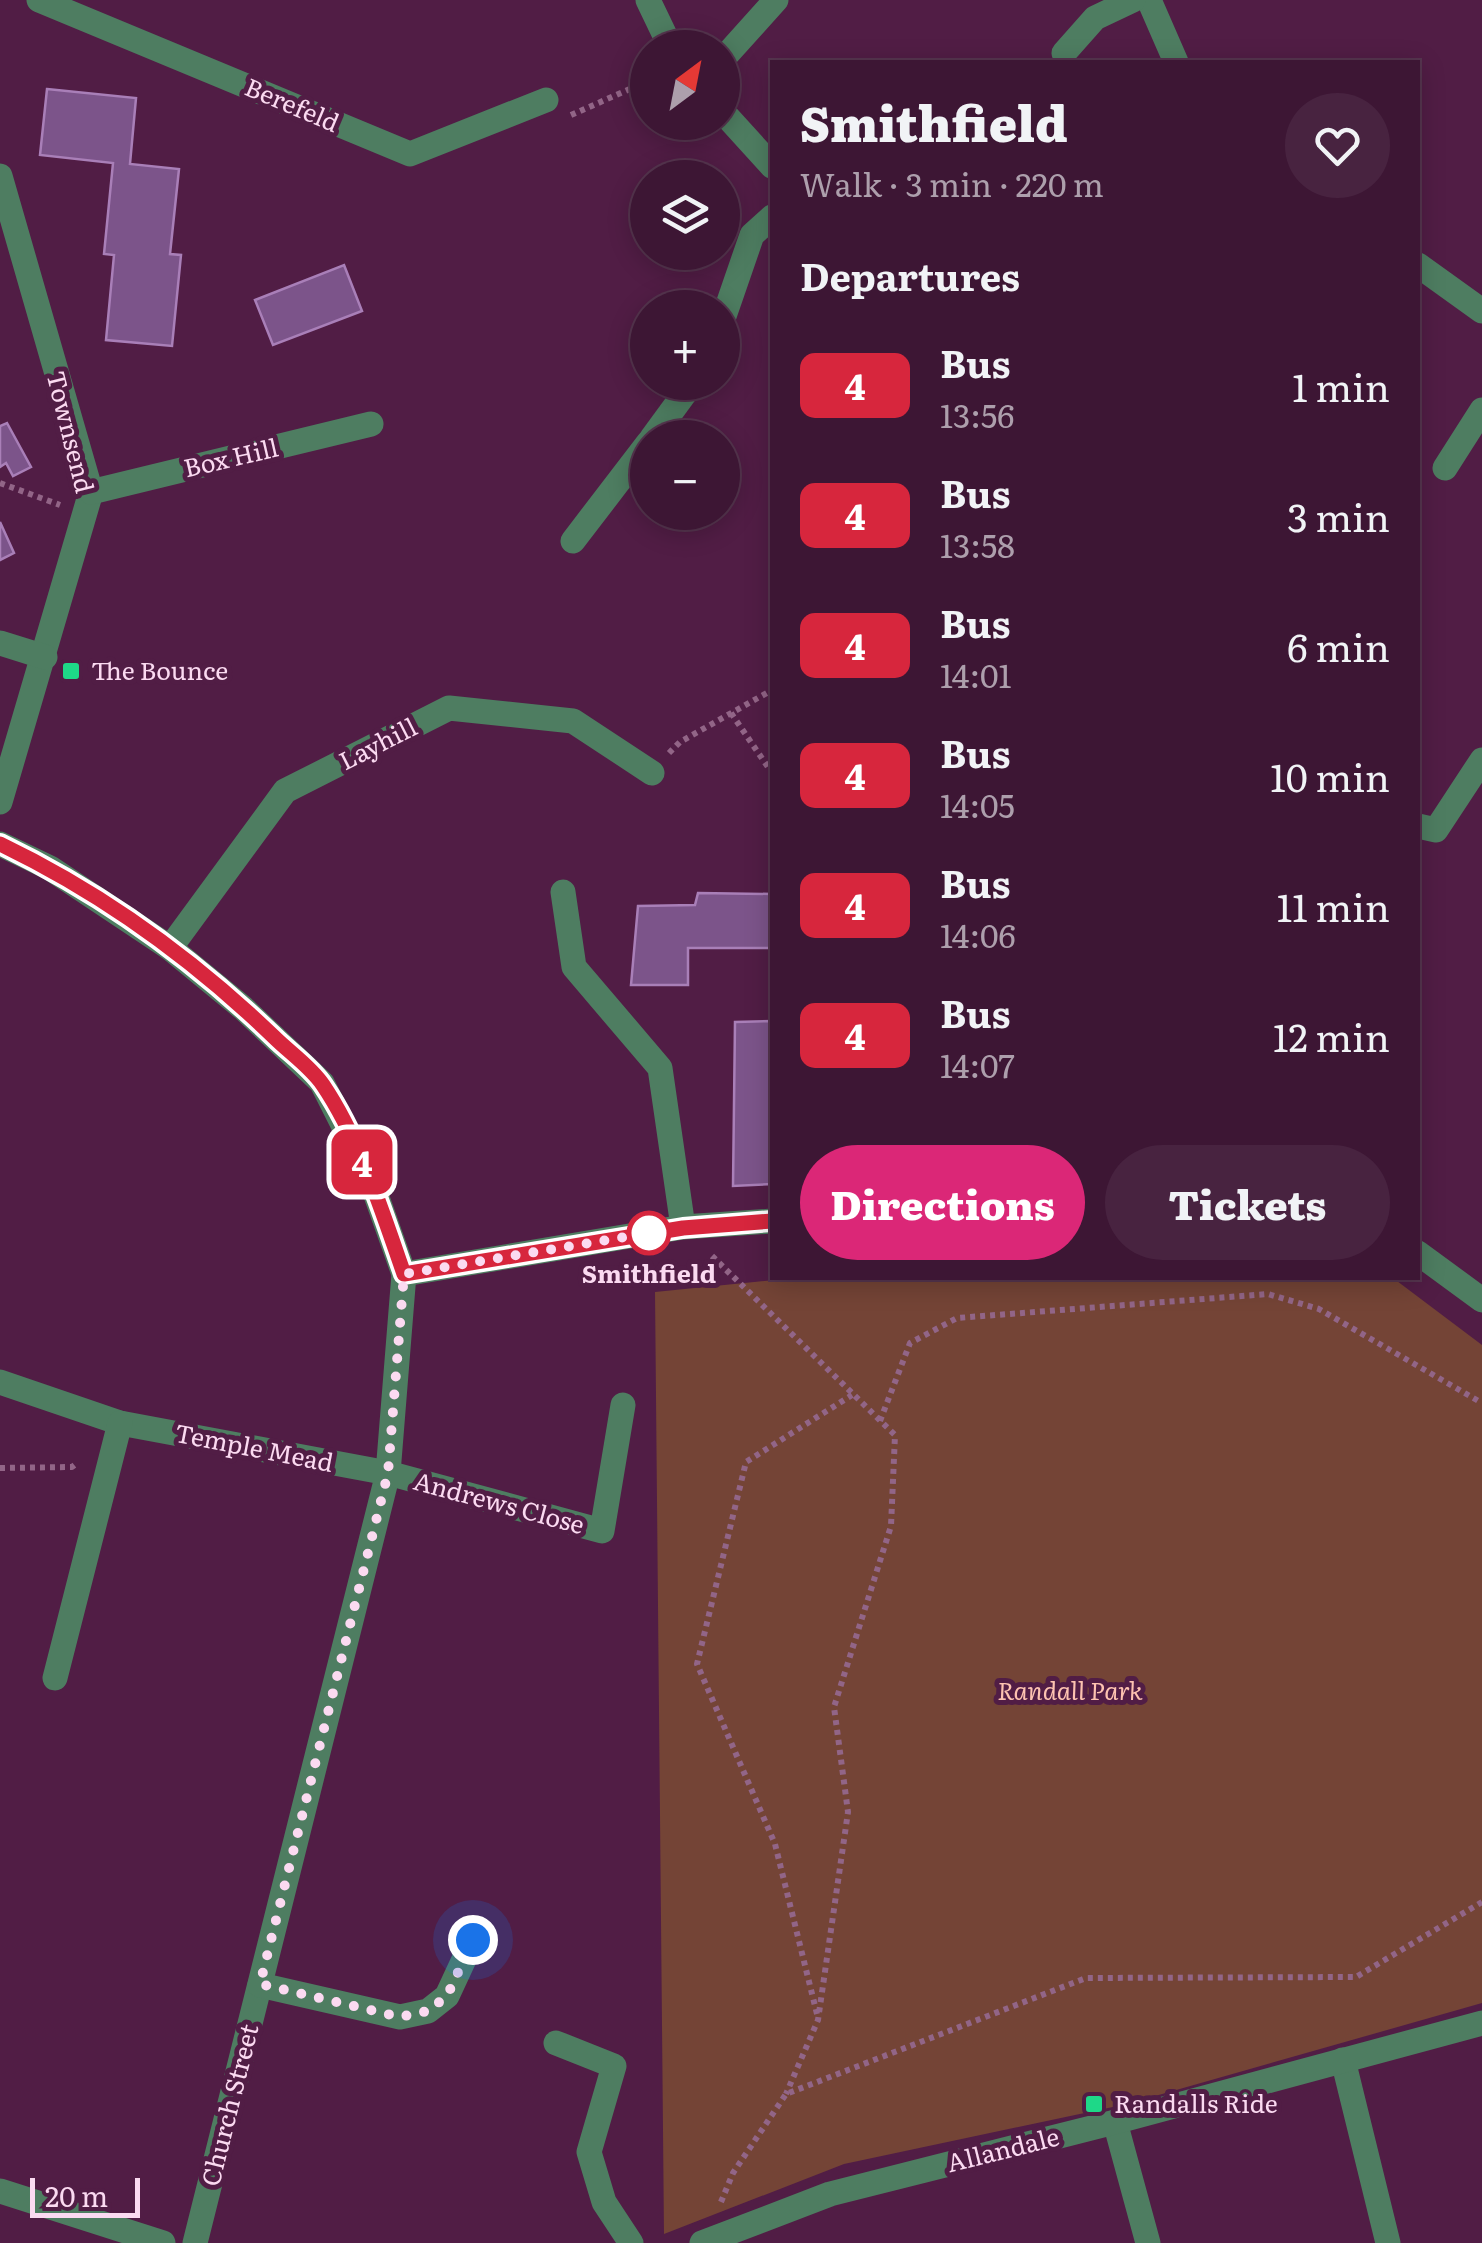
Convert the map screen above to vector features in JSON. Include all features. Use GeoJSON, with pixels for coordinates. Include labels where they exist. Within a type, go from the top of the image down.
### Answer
{"type":"FeatureCollection","features":[{"type":"Feature","properties":{"kind":"street","name":"Berefeld"},"geometry":{"type":"LineString","coordinates":[[39,0],[410,154],[546,100]]}},
{"type":"Feature","properties":{"kind":"street"},"geometry":{"type":"LineString","coordinates":[[648,0],[662,30]]}},
{"type":"Feature","properties":{"kind":"street"},"geometry":{"type":"LineString","coordinates":[[740,40],[776,0]]}},
{"type":"Feature","properties":{"kind":"street"},"geometry":{"type":"LineString","coordinates":[[1064,54],[1095,18],[1133,0]]}},
{"type":"Feature","properties":{"kind":"street"},"geometry":{"type":"LineString","coordinates":[[1148,0],[1172,60]]}},
{"type":"Feature","properties":{"kind":"street"},"geometry":{"type":"LineString","coordinates":[[740,131],[770,164]]}},
{"type":"Feature","properties":{"kind":"street","name":"Townsend"},"geometry":{"type":"LineString","coordinates":[[0,176],[89,503],[0,802]]}},
{"type":"Feature","properties":{"kind":"street"},"geometry":{"type":"LineString","coordinates":[[733,290],[752,235],[770,220]]}},
{"type":"Feature","properties":{"kind":"street"},"geometry":{"type":"LineString","coordinates":[[1420,266],[1482,311]]}},
{"type":"Feature","properties":{"kind":"street"},"geometry":{"type":"LineString","coordinates":[[665,420],[680,400]]}},
{"type":"Feature","properties":{"kind":"street"},"geometry":{"type":"LineString","coordinates":[[1445,468],[1482,410]]}},
{"type":"Feature","properties":{"kind":"street","name":"Box Hill"},"geometry":{"type":"LineString","coordinates":[[89,503],[371,424]]}},
{"type":"Feature","properties":{"kind":"street"},"geometry":{"type":"LineString","coordinates":[[573,541],[630,466]]}},
{"type":"Feature","properties":{"kind":"street"},"geometry":{"type":"LineString","coordinates":[[0,643],[45,657]]}},
{"type":"Feature","properties":{"kind":"street","name":"Layhill"},"geometry":{"type":"LineString","coordinates":[[170,948],[284,790],[450,708],[573,722],[652,773]]}},
{"type":"Feature","properties":{"kind":"street"},"geometry":{"type":"LineString","coordinates":[[1420,826],[1436,830],[1482,760]]}},
{"type":"Feature","properties":{"kind":"street","name":"Church Street"},"geometry":{"type":"LineString","coordinates":[[0,844],[50,868],[170,948],[244,1008],[322,1083],[370,1178],[404,1274],[388,1473],[196,2243]]}},
{"type":"Feature","properties":{"kind":"street"},"geometry":{"type":"LineString","coordinates":[[563,892],[574,966],[660,1068],[683,1228]]}},
{"type":"Feature","properties":{"kind":"street"},"geometry":{"type":"LineString","coordinates":[[404,1274],[683,1228],[770,1221]]}},
{"type":"Feature","properties":{"kind":"street"},"geometry":{"type":"LineString","coordinates":[[1420,1254],[1482,1300]]}},
{"type":"Feature","properties":{"kind":"street","name":"Temple Mead"},"geometry":{"type":"LineString","coordinates":[[0,1382],[120,1422],[388,1473]]}},
{"type":"Feature","properties":{"kind":"street","name":"Andrews Close"},"geometry":{"type":"LineString","coordinates":[[388,1473],[602,1531],[623,1405]]}},
{"type":"Feature","properties":{"kind":"street"},"geometry":{"type":"LineString","coordinates":[[55,1678],[120,1422]]}},
{"type":"Feature","properties":{"kind":"street"},"geometry":{"type":"LineString","coordinates":[[260,1984],[400,2017],[428,2011],[447,1996],[473,1940]]}},
{"type":"Feature","properties":{"kind":"street","name":"Allandale"},"geometry":{"type":"LineString","coordinates":[[704,2242],[830,2194],[1482,2023]]}},
{"type":"Feature","properties":{"kind":"street"},"geometry":{"type":"LineString","coordinates":[[556,2043],[614,2066],[589,2152],[604,2202],[631,2243]]}},
{"type":"Feature","properties":{"kind":"street"},"geometry":{"type":"LineString","coordinates":[[1343,2060],[1388,2243]]}},
{"type":"Feature","properties":{"kind":"street"},"geometry":{"type":"LineString","coordinates":[[1115,2122],[1148,2243]]}},
{"type":"Feature","properties":{"kind":"street"},"geometry":{"type":"LineString","coordinates":[[0,2191],[163,2243]]}},
{"type":"Feature","properties":{"kind":"path"},"geometry":{"type":"LineString","coordinates":[[546,100],[556,122],[630,90]]}},
{"type":"Feature","properties":{"kind":"path"},"geometry":{"type":"LineString","coordinates":[[0,484],[89,503]]}},
{"type":"Feature","properties":{"kind":"path"},"geometry":{"type":"LineString","coordinates":[[652,773],[680,742],[770,691]]}},
{"type":"Feature","properties":{"kind":"path"},"geometry":{"type":"LineString","coordinates":[[731,713],[770,769]]}},
{"type":"Feature","properties":{"kind":"path"},"geometry":{"type":"LineString","coordinates":[[683,1228],[895,1435],[892,1526],[834,1707],[848,1812],[818,2020],[786,2094],[733,2173],[704,2242]]}},
{"type":"Feature","properties":{"kind":"path"},"geometry":{"type":"LineString","coordinates":[[880,1421],[910,1343],[957,1318],[1268,1294],[1318,1309],[1482,1403]]}},
{"type":"Feature","properties":{"kind":"path"},"geometry":{"type":"LineString","coordinates":[[818,2020],[775,1844],[697,1664],[746,1462],[852,1395]]}},
{"type":"Feature","properties":{"kind":"path"},"geometry":{"type":"LineString","coordinates":[[0,1468],[72,1467],[120,1422]]}},
{"type":"Feature","properties":{"kind":"path"},"geometry":{"type":"LineString","coordinates":[[786,2094],[1086,1978],[1356,1977],[1482,1902]]}},
{"type":"Feature","properties":{"kind":"green space","name":"Randall Park"},"geometry":{"type":"Polygon","coordinates":[[[775,1280],[1396,1280],[1482,1345],[1482,2003],[1127,2104],[844,2164],[664,2234],[655,1292],[775,1280]]]}},
{"type":"Feature","properties":{"kind":"building"},"geometry":{"type":"Polygon","coordinates":[[[47,89],[136,98],[130,164],[179,169],[170,254],[181,255],[172,346],[106,340],[114,255],[104,254],[113,163],[40,155],[47,89]]]}},
{"type":"Feature","properties":{"kind":"building"},"geometry":{"type":"Polygon","coordinates":[[[344,265],[362,311],[273,345],[255,300],[344,265]]]}},
{"type":"Feature","properties":{"kind":"building"},"geometry":{"type":"Polygon","coordinates":[[[7,423],[31,467],[13,476],[6,463],[0,467],[0,426],[7,423]]]}},
{"type":"Feature","properties":{"kind":"building"},"geometry":{"type":"Polygon","coordinates":[[[0,522],[14,553],[0,560],[0,522]]]}},
{"type":"Feature","properties":{"kind":"building"},"geometry":{"type":"Polygon","coordinates":[[[698,893],[770,894],[770,948],[688,948],[688,985],[631,985],[638,906],[695,905],[698,893]]]}},
{"type":"Feature","properties":{"kind":"building"},"geometry":{"type":"Polygon","coordinates":[[[770,1021],[770,1184],[733,1186],[735,1022],[770,1021]]]}},
{"type":"Feature","properties":{"kind":"bus line","name":"4"},"geometry":{"type":"LineString","coordinates":[[0,844],[50,868],[170,948],[244,1008],[322,1083],[370,1178],[404,1274],[683,1228],[770,1221]]}},
{"type":"Feature","properties":{"kind":"place","name":"The Bounce"},"geometry":{"type":"Point","coordinates":[71,671]}},
{"type":"Feature","properties":{"kind":"place","name":"Smithfield"},"geometry":{"type":"Point","coordinates":[649,1233]}},
{"type":"Feature","properties":{"kind":"place","name":"Randalls Ride"},"geometry":{"type":"Point","coordinates":[1094,2104]}},
{"type":"Feature","properties":{"kind":"route"},"geometry":{"type":"LineString","coordinates":[[473,1940],[447,1996],[428,2011],[400,2017],[260,1984],[388,1473],[404,1274],[649,1233]]}}]}
